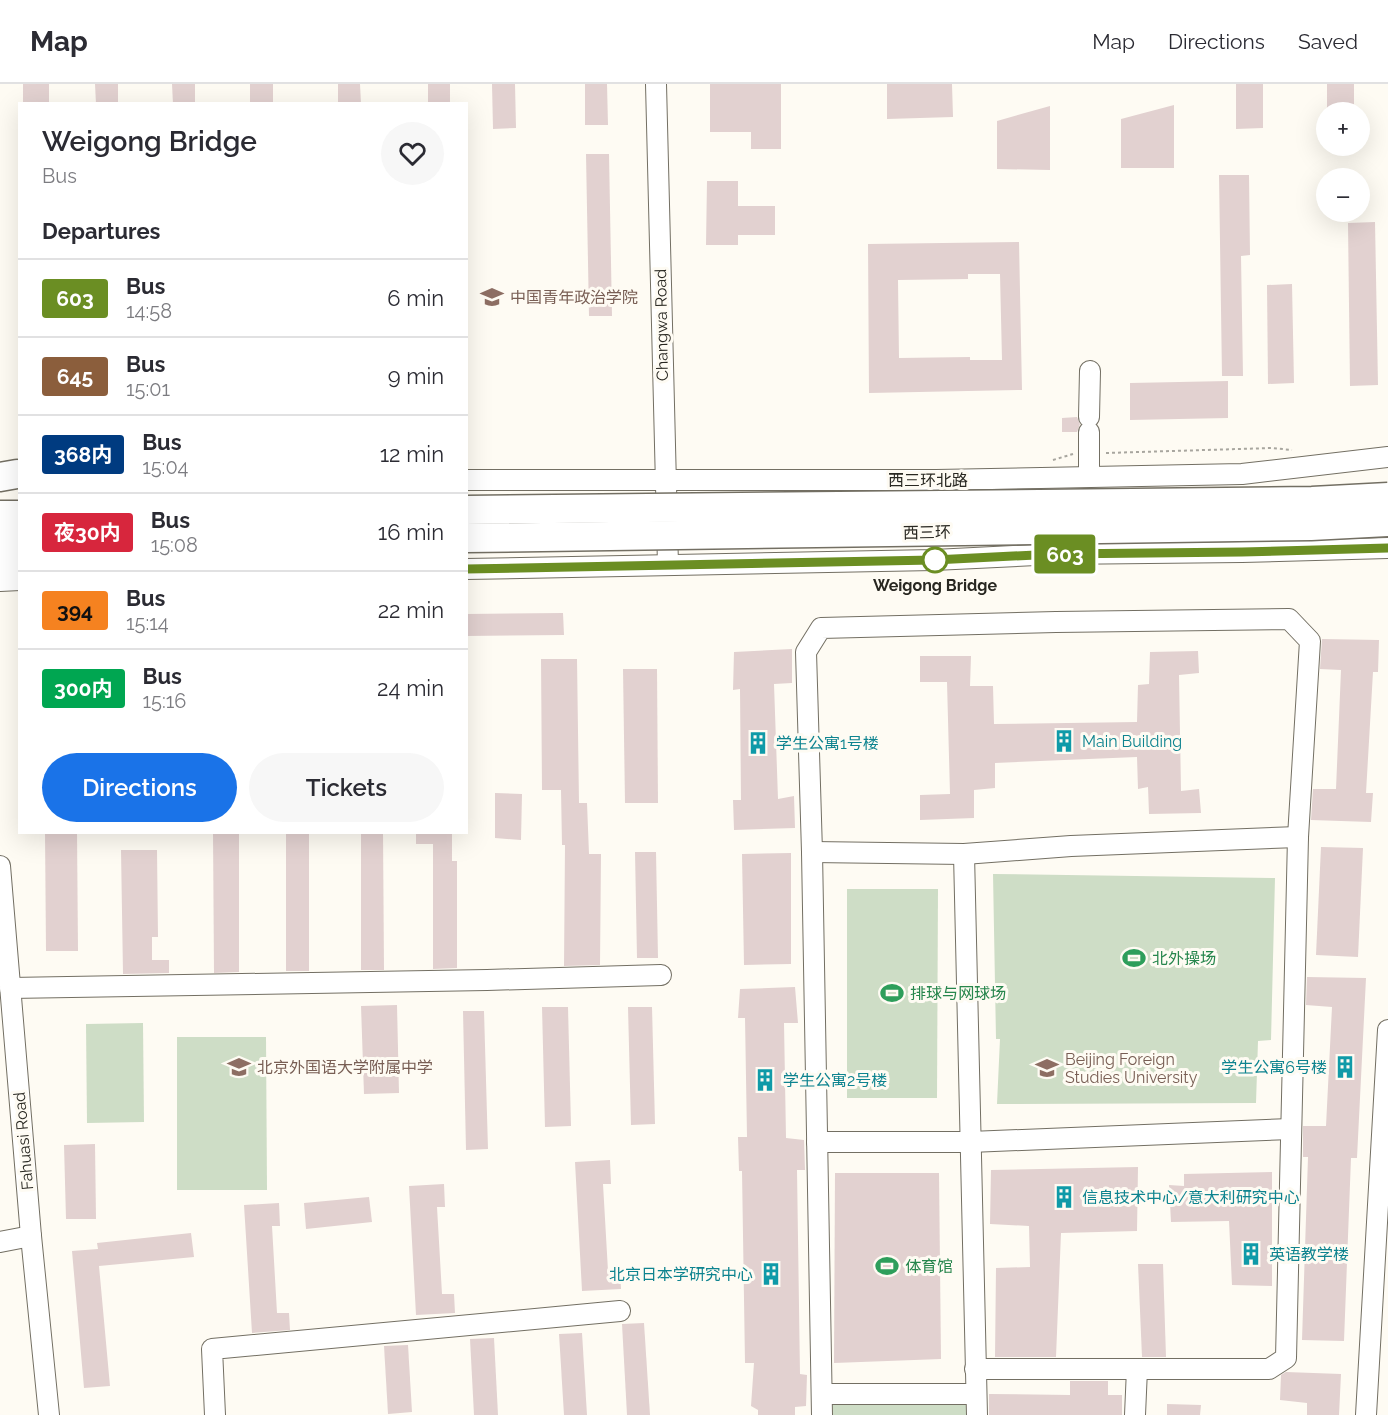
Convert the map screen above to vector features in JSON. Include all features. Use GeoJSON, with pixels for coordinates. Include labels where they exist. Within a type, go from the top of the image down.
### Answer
{"type":"FeatureCollection","features":[{"type":"Feature","properties":{"kind":"highway","name":"西三环"},"geometry":{"type":"LineString","coordinates":[[468,510],[1312,501],[1388,497]]}},
{"type":"Feature","properties":{"kind":"highway"},"geometry":{"type":"LineString","coordinates":[[0,515],[18,515]]}},
{"type":"Feature","properties":{"kind":"highway","name":"西三环"},"geometry":{"type":"LineString","coordinates":[[468,538],[1287,527],[1388,522]]}},
{"type":"Feature","properties":{"kind":"highway"},"geometry":{"type":"LineString","coordinates":[[0,543],[18,543]]}},
{"type":"Feature","properties":{"kind":"highway"},"geometry":{"type":"LineString","coordinates":[[0,565],[18,567]]}},
{"type":"Feature","properties":{"kind":"street","name":"Changwa Road"},"geometry":{"type":"LineString","coordinates":[[656,84],[668,565]]}},
{"type":"Feature","properties":{"kind":"street"},"geometry":{"type":"LineString","coordinates":[[1089,476],[1090,371]]}},
{"type":"Feature","properties":{"kind":"street","name":"西三环北路"},"geometry":{"type":"LineString","coordinates":[[468,480],[936,480],[1242,474],[1388,457]]}},
{"type":"Feature","properties":{"kind":"street"},"geometry":{"type":"LineString","coordinates":[[468,569],[1388,548]]}},
{"type":"Feature","properties":{"kind":"street"},"geometry":{"type":"LineString","coordinates":[[0,580],[18,580]]}},
{"type":"Feature","properties":{"kind":"street"},"geometry":{"type":"LineString","coordinates":[[822,1415],[812,852],[806,652],[821,628],[1289,619],[1311,641],[1298,837],[1286,1358],[1269,1369],[975,1369]]}},
{"type":"Feature","properties":{"kind":"street"},"geometry":{"type":"LineString","coordinates":[[812,852],[964,854],[1071,846],[1298,837]]}},
{"type":"Feature","properties":{"kind":"street"},"geometry":{"type":"LineString","coordinates":[[964,854],[976,1415]]}},
{"type":"Feature","properties":{"kind":"street","name":"Fahuasi Road"},"geometry":{"type":"LineString","coordinates":[[0,866],[30,1236],[49,1415]]}},
{"type":"Feature","properties":{"kind":"street"},"geometry":{"type":"LineString","coordinates":[[10,988],[661,975]]}},
{"type":"Feature","properties":{"kind":"street"},"geometry":{"type":"LineString","coordinates":[[1366,1415],[1388,1030]]}},
{"type":"Feature","properties":{"kind":"street"},"geometry":{"type":"LineString","coordinates":[[817,1142],[970,1142],[1291,1129]]}},
{"type":"Feature","properties":{"kind":"street"},"geometry":{"type":"LineString","coordinates":[[0,1242],[30,1236]]}},
{"type":"Feature","properties":{"kind":"street"},"geometry":{"type":"LineString","coordinates":[[215,1415],[212,1349],[620,1311]]}},
{"type":"Feature","properties":{"kind":"street"},"geometry":{"type":"LineString","coordinates":[[1135,1415],[1137,1369]]}},
{"type":"Feature","properties":{"kind":"street"},"geometry":{"type":"LineString","coordinates":[[822,1394],[976,1394]]}},
{"type":"Feature","properties":{"kind":"path"},"geometry":{"type":"LineString","coordinates":[[1051,461],[1073,454],[1089,453],[1272,448],[1295,451]]}},
{"type":"Feature","properties":{"kind":"green space","name":"北外操场"},"geometry":{"type":"Polygon","coordinates":[[[993,874],[1275,878],[1271,1040],[1258,1041],[1256,1103],[997,1104],[1000,1039],[996,1039],[993,874]]]}},
{"type":"Feature","properties":{"kind":"green space","name":"排球与网球场"},"geometry":{"type":"Polygon","coordinates":[[[847,889],[938,889],[937,1098],[847,1098],[847,889]]]}},
{"type":"Feature","properties":{"kind":"green space"},"geometry":{"type":"Polygon","coordinates":[[[143,1023],[144,1122],[87,1123],[86,1024],[143,1023]]]}},
{"type":"Feature","properties":{"kind":"green space"},"geometry":{"type":"Polygon","coordinates":[[[177,1037],[266,1037],[267,1190],[177,1190],[177,1037]]]}},
{"type":"Feature","properties":{"kind":"green space"},"geometry":{"type":"Polygon","coordinates":[[[826,1398],[972,1398],[972,1415],[826,1415],[826,1398]]]}},
{"type":"Feature","properties":{"kind":"building"},"geometry":{"type":"Polygon","coordinates":[[[23,84],[49,84],[49,102],[23,102],[23,84]]]}},
{"type":"Feature","properties":{"kind":"building"},"geometry":{"type":"Polygon","coordinates":[[[95,84],[118,84],[118,102],[96,102],[95,84]]]}},
{"type":"Feature","properties":{"kind":"building"},"geometry":{"type":"Polygon","coordinates":[[[172,84],[195,84],[195,102],[173,102],[172,84]]]}},
{"type":"Feature","properties":{"kind":"building"},"geometry":{"type":"Polygon","coordinates":[[[250,84],[273,84],[273,102],[250,102],[250,84]]]}},
{"type":"Feature","properties":{"kind":"building"},"geometry":{"type":"Polygon","coordinates":[[[338,84],[360,84],[361,102],[338,102],[338,84]]]}},
{"type":"Feature","properties":{"kind":"building"},"geometry":{"type":"Polygon","coordinates":[[[428,84],[450,84],[450,102],[428,102],[428,84]]]}},
{"type":"Feature","properties":{"kind":"building"},"geometry":{"type":"Polygon","coordinates":[[[492,84],[515,84],[516,128],[493,129],[492,84]]]}},
{"type":"Feature","properties":{"kind":"building"},"geometry":{"type":"Polygon","coordinates":[[[585,84],[607,84],[608,125],[585,125],[585,84]]]}},
{"type":"Feature","properties":{"kind":"building"},"geometry":{"type":"Polygon","coordinates":[[[710,84],[781,84],[781,149],[751,149],[751,132],[710,132],[710,84]]]}},
{"type":"Feature","properties":{"kind":"building"},"geometry":{"type":"Polygon","coordinates":[[[887,84],[952,84],[953,117],[887,119],[887,84]]]}},
{"type":"Feature","properties":{"kind":"building"},"geometry":{"type":"Polygon","coordinates":[[[1236,84],[1263,84],[1263,128],[1236,129],[1236,84]]]}},
{"type":"Feature","properties":{"kind":"building"},"geometry":{"type":"Polygon","coordinates":[[[1327,84],[1354,84],[1354,102],[1327,102],[1327,84]]]}},
{"type":"Feature","properties":{"kind":"building"},"geometry":{"type":"Polygon","coordinates":[[[1174,105],[1174,168],[1121,168],[1121,119],[1174,105]]]}},
{"type":"Feature","properties":{"kind":"building"},"geometry":{"type":"Polygon","coordinates":[[[1050,106],[1050,170],[997,169],[997,121],[1050,106]]]}},
{"type":"Feature","properties":{"kind":"building"},"geometry":{"type":"Polygon","coordinates":[[[586,154],[609,154],[612,316],[589,316],[586,154]]]}},
{"type":"Feature","properties":{"kind":"building"},"geometry":{"type":"Polygon","coordinates":[[[1219,175],[1249,175],[1250,255],[1241,256],[1243,376],[1222,376],[1219,175]]]}},
{"type":"Feature","properties":{"kind":"building"},"geometry":{"type":"Polygon","coordinates":[[[707,181],[738,181],[738,206],[775,206],[775,235],[738,235],[738,245],[706,245],[707,181]]]}},
{"type":"Feature","properties":{"kind":"building"},"geometry":{"type":"Polygon","coordinates":[[[1375,222],[1378,385],[1350,386],[1348,223],[1375,222]]]}},
{"type":"Feature","properties":{"kind":"building"},"geometry":{"type":"Polygon","coordinates":[[[1019,242],[1022,390],[869,393],[868,244],[1019,242]],[[968,274],[968,279],[898,280],[899,358],[970,357],[970,360],[1002,360],[1000,274],[968,274]]]}},
{"type":"Feature","properties":{"kind":"building"},"geometry":{"type":"Polygon","coordinates":[[[1292,284],[1294,383],[1268,384],[1267,285],[1292,284]]]}},
{"type":"Feature","properties":{"kind":"building"},"geometry":{"type":"Polygon","coordinates":[[[1228,381],[1228,418],[1130,420],[1130,383],[1228,381]]]}},
{"type":"Feature","properties":{"kind":"building"},"geometry":{"type":"Polygon","coordinates":[[[1077,417],[1080,424],[1077,432],[1062,432],[1062,418],[1077,417]]]}},
{"type":"Feature","properties":{"kind":"building"},"geometry":{"type":"Polygon","coordinates":[[[563,613],[564,635],[468,636],[468,614],[563,613]]]}},
{"type":"Feature","properties":{"kind":"building"},"geometry":{"type":"Polygon","coordinates":[[[1322,639],[1379,640],[1378,672],[1373,672],[1366,793],[1373,793],[1371,822],[1311,820],[1313,789],[1336,789],[1341,670],[1320,669],[1322,639]]]}},
{"type":"Feature","properties":{"kind":"building","name":"学生公寓1号楼"},"geometry":{"type":"Polygon","coordinates":[[[792,649],[792,683],[774,684],[778,799],[794,796],[795,828],[734,830],[733,800],[741,800],[740,689],[733,690],[734,652],[792,649]]]}},
{"type":"Feature","properties":{"kind":"building","name":"Main Building"},"geometry":{"type":"Polygon","coordinates":[[[1198,651],[1199,673],[1179,675],[1181,791],[1199,789],[1201,813],[1149,814],[1148,787],[1138,789],[1137,757],[995,763],[995,788],[974,790],[974,818],[920,820],[920,795],[950,794],[947,682],[920,682],[920,656],[971,656],[970,686],[993,686],[994,724],[1137,722],[1138,685],[1149,684],[1150,652],[1198,651]]]}},
{"type":"Feature","properties":{"kind":"building"},"geometry":{"type":"Polygon","coordinates":[[[541,659],[577,659],[579,803],[587,803],[589,854],[601,854],[600,965],[564,966],[565,845],[562,845],[561,790],[542,790],[541,659]]]}},
{"type":"Feature","properties":{"kind":"building"},"geometry":{"type":"Polygon","coordinates":[[[623,669],[657,669],[658,803],[625,803],[623,669]]]}},
{"type":"Feature","properties":{"kind":"building"},"geometry":{"type":"Polygon","coordinates":[[[495,793],[522,794],[521,840],[495,838],[495,793]]]}},
{"type":"Feature","properties":{"kind":"building"},"geometry":{"type":"Polygon","coordinates":[[[45,834],[77,834],[78,951],[46,951],[45,834]]]}},
{"type":"Feature","properties":{"kind":"building"},"geometry":{"type":"Polygon","coordinates":[[[213,834],[239,834],[239,972],[214,973],[213,834]]]}},
{"type":"Feature","properties":{"kind":"building"},"geometry":{"type":"Polygon","coordinates":[[[286,834],[309,834],[309,971],[286,971],[286,834]]]}},
{"type":"Feature","properties":{"kind":"building"},"geometry":{"type":"Polygon","coordinates":[[[361,834],[383,834],[384,970],[361,970],[361,834]]]}},
{"type":"Feature","properties":{"kind":"building"},"geometry":{"type":"Polygon","coordinates":[[[416,834],[452,834],[452,861],[457,861],[457,968],[433,969],[433,844],[416,844],[416,834]]]}},
{"type":"Feature","properties":{"kind":"building"},"geometry":{"type":"Polygon","coordinates":[[[1321,847],[1363,848],[1358,957],[1316,955],[1321,847]]]}},
{"type":"Feature","properties":{"kind":"building"},"geometry":{"type":"Polygon","coordinates":[[[121,850],[157,850],[158,937],[152,937],[152,960],[169,960],[169,973],[123,974],[121,850]]]}},
{"type":"Feature","properties":{"kind":"building"},"geometry":{"type":"Polygon","coordinates":[[[635,852],[656,852],[658,958],[637,958],[635,852]]]}},
{"type":"Feature","properties":{"kind":"building"},"geometry":{"type":"Polygon","coordinates":[[[791,853],[791,964],[744,965],[742,854],[791,853]]]}},
{"type":"Feature","properties":{"kind":"building"},"geometry":{"type":"Polygon","coordinates":[[[1307,977],[1366,978],[1357,1158],[1351,1158],[1344,1341],[1302,1340],[1308,1157],[1303,1157],[1303,1126],[1326,1126],[1332,1007],[1306,1005],[1307,977]]]}},
{"type":"Feature","properties":{"kind":"building"},"geometry":{"type":"Polygon","coordinates":[[[795,987],[798,1023],[784,1023],[786,1138],[804,1140],[805,1170],[797,1170],[800,1374],[807,1375],[806,1406],[795,1407],[795,1415],[758,1415],[758,1410],[751,1406],[754,1363],[745,1363],[742,1171],[739,1171],[738,1137],[747,1137],[745,1018],[738,1018],[740,989],[795,987]]]}},
{"type":"Feature","properties":{"kind":"building"},"geometry":{"type":"Polygon","coordinates":[[[397,1005],[399,1093],[364,1094],[361,1006],[397,1005]]]}},
{"type":"Feature","properties":{"kind":"building"},"geometry":{"type":"Polygon","coordinates":[[[542,1007],[568,1007],[571,1126],[545,1127],[542,1007]]]}},
{"type":"Feature","properties":{"kind":"building"},"geometry":{"type":"Polygon","coordinates":[[[628,1007],[652,1007],[655,1124],[631,1125],[628,1007]]]}},
{"type":"Feature","properties":{"kind":"building"},"geometry":{"type":"Polygon","coordinates":[[[463,1011],[484,1011],[488,1149],[466,1150],[463,1011]]]}},
{"type":"Feature","properties":{"kind":"building"},"geometry":{"type":"Polygon","coordinates":[[[95,1144],[96,1219],[66,1219],[64,1145],[95,1144]]]}},
{"type":"Feature","properties":{"kind":"building"},"geometry":{"type":"Polygon","coordinates":[[[610,1160],[611,1184],[603,1184],[608,1271],[620,1270],[621,1289],[582,1291],[575,1162],[610,1160]]]}},
{"type":"Feature","properties":{"kind":"building","name":"信息技术中心/意大利研究中心"},"geometry":{"type":"Polygon","coordinates":[[[1138,1167],[1137,1231],[1061,1233],[1056,1357],[995,1357],[996,1268],[1030,1267],[1029,1226],[990,1224],[991,1170],[1138,1167]]]}},
{"type":"Feature","properties":{"kind":"building","name":"英语教学楼"},"geometry":{"type":"Polygon","coordinates":[[[1272,1172],[1272,1286],[1232,1285],[1229,1221],[1171,1222],[1169,1185],[1184,1186],[1184,1174],[1272,1172]]]}},
{"type":"Feature","properties":{"kind":"building","name":"体育馆"},"geometry":{"type":"Polygon","coordinates":[[[835,1173],[939,1173],[941,1359],[834,1363],[835,1173]]]}},
{"type":"Feature","properties":{"kind":"building"},"geometry":{"type":"Polygon","coordinates":[[[444,1184],[445,1207],[437,1207],[442,1294],[454,1294],[455,1313],[416,1315],[409,1186],[444,1184]]]}},
{"type":"Feature","properties":{"kind":"building"},"geometry":{"type":"Polygon","coordinates":[[[369,1197],[372,1222],[306,1229],[304,1203],[369,1197]]]}},
{"type":"Feature","properties":{"kind":"building"},"geometry":{"type":"Polygon","coordinates":[[[279,1203],[280,1226],[272,1226],[277,1313],[289,1313],[290,1330],[252,1333],[244,1205],[279,1203]]]}},
{"type":"Feature","properties":{"kind":"building"},"geometry":{"type":"Polygon","coordinates":[[[191,1233],[194,1257],[99,1266],[110,1386],[84,1388],[72,1251],[98,1249],[97,1243],[191,1233]]]}},
{"type":"Feature","properties":{"kind":"building"},"geometry":{"type":"Polygon","coordinates":[[[1138,1264],[1163,1264],[1166,1357],[1142,1357],[1138,1264]]]}},
{"type":"Feature","properties":{"kind":"building"},"geometry":{"type":"Polygon","coordinates":[[[644,1323],[650,1415],[627,1415],[622,1324],[644,1323]]]}},
{"type":"Feature","properties":{"kind":"building"},"geometry":{"type":"Polygon","coordinates":[[[582,1333],[587,1415],[564,1415],[559,1334],[582,1333]]]}},
{"type":"Feature","properties":{"kind":"building"},"geometry":{"type":"Polygon","coordinates":[[[494,1338],[498,1415],[474,1415],[470,1339],[494,1338]]]}},
{"type":"Feature","properties":{"kind":"building"},"geometry":{"type":"Polygon","coordinates":[[[408,1345],[412,1412],[388,1414],[384,1346],[408,1345]]]}},
{"type":"Feature","properties":{"kind":"building"},"geometry":{"type":"Polygon","coordinates":[[[1286,1372],[1341,1374],[1339,1415],[1307,1415],[1307,1403],[1280,1400],[1281,1375],[1286,1372]]]}},
{"type":"Feature","properties":{"kind":"building"},"geometry":{"type":"Polygon","coordinates":[[[1070,1381],[1108,1381],[1108,1395],[1122,1395],[1122,1415],[989,1415],[989,1394],[1070,1395],[1070,1381]]]}},
{"type":"Feature","properties":{"kind":"building"},"geometry":{"type":"Polygon","coordinates":[[[1167,1404],[1201,1405],[1200,1415],[1167,1415],[1167,1404]]]}},
{"type":"Feature","properties":{"kind":"bus line","name":"603"},"geometry":{"type":"LineString","coordinates":[[468,569],[1388,548]]}},
{"type":"Feature","properties":{"kind":"place","name":"中国青年政治学院"},"geometry":{"type":"Point","coordinates":[492,297]}},
{"type":"Feature","properties":{"kind":"place","name":"Weigong Bridge"},"geometry":{"type":"Point","coordinates":[935,560]}},
{"type":"Feature","properties":{"kind":"place","name":"Main Building"},"geometry":{"type":"Point","coordinates":[1064,741]}},
{"type":"Feature","properties":{"kind":"place","name":"学生公寓1号楼"},"geometry":{"type":"Point","coordinates":[758,743]}},
{"type":"Feature","properties":{"kind":"place","name":"北外操场"},"geometry":{"type":"Point","coordinates":[1134,958]}},
{"type":"Feature","properties":{"kind":"place","name":"排球与网球场"},"geometry":{"type":"Point","coordinates":[892,993]}},
{"type":"Feature","properties":{"kind":"place","name":"北京外国语大学附属中学"},"geometry":{"type":"Point","coordinates":[239,1067]}},
{"type":"Feature","properties":{"kind":"place","name":"学生公寓6号楼"},"geometry":{"type":"Point","coordinates":[1345,1067]}},
{"type":"Feature","properties":{"kind":"place","name":"Beijing Foreign Studies University"},"geometry":{"type":"Point","coordinates":[1047,1068]}},
{"type":"Feature","properties":{"kind":"place","name":"学生公寓2号楼"},"geometry":{"type":"Point","coordinates":[765,1080]}},
{"type":"Feature","properties":{"kind":"place","name":"信息技术中心/意大利研究中心"},"geometry":{"type":"Point","coordinates":[1064,1197]}},
{"type":"Feature","properties":{"kind":"place","name":"英语教学楼"},"geometry":{"type":"Point","coordinates":[1251,1254]}},
{"type":"Feature","properties":{"kind":"place","name":"体育馆"},"geometry":{"type":"Point","coordinates":[887,1266]}},
{"type":"Feature","properties":{"kind":"place","name":"北京日本学研究中心"},"geometry":{"type":"Point","coordinates":[771,1274]}}]}
